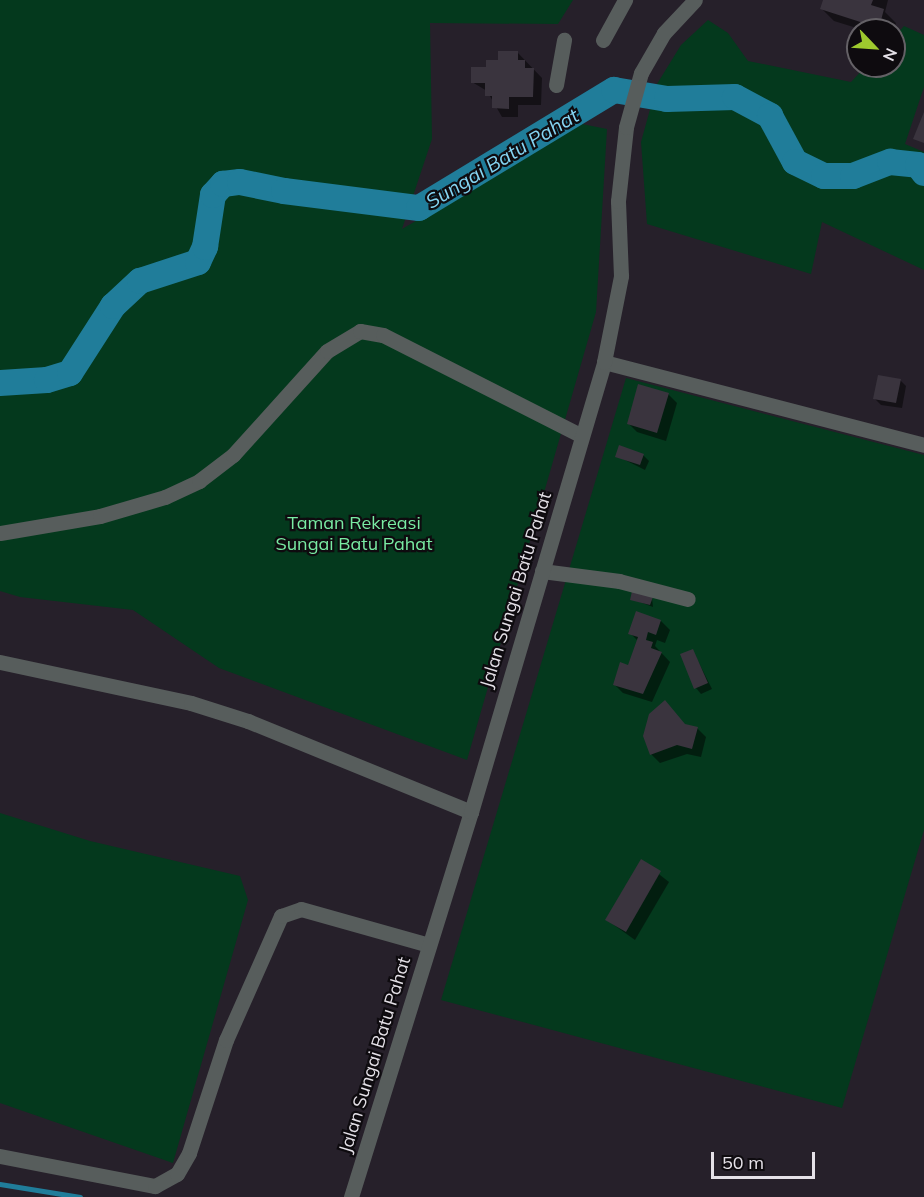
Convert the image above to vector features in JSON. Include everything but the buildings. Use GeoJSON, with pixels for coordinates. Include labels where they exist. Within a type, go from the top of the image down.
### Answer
{"type":"FeatureCollection","features":[{"type":"Feature","properties":{"kind":"street"},"geometry":{"type":"LineString","coordinates":[[603,40],[625,0]]}},
{"type":"Feature","properties":{"kind":"street","name":"Jalan Sungai Batu Pahat"},"geometry":{"type":"LineString","coordinates":[[351,1197],[471,812],[604,362],[621,276],[618,201],[626,127],[640,74],[664,33],[695,0]]}},
{"type":"Feature","properties":{"kind":"street"},"geometry":{"type":"LineString","coordinates":[[556,85],[564,40]]}},
{"type":"Feature","properties":{"kind":"street"},"geometry":{"type":"LineString","coordinates":[[0,533],[100,516],[165,497],[199,482],[233,455],[327,351],[360,331],[383,335],[582,436]]}},
{"type":"Feature","properties":{"kind":"street"},"geometry":{"type":"LineString","coordinates":[[604,362],[923,444]]}},
{"type":"Feature","properties":{"kind":"street"},"geometry":{"type":"LineString","coordinates":[[542,571],[619,581],[688,599]]}},
{"type":"Feature","properties":{"kind":"street"},"geometry":{"type":"LineString","coordinates":[[0,662],[191,703],[248,722],[471,812]]}},
{"type":"Feature","properties":{"kind":"street"},"geometry":{"type":"LineString","coordinates":[[0,1156],[156,1186],[177,1174],[189,1153],[226,1040],[281,916],[301,909],[429,945]]}},
{"type":"Feature","properties":{"kind":"green space","name":"Taman Rekreasi Sungai Batu Pahat"},"geometry":{"type":"Polygon","coordinates":[[[0,0],[573,0],[558,24],[430,23],[432,139],[402,229],[582,124],[607,129],[596,312],[467,760],[219,668],[133,610],[20,597],[0,591],[0,0]]]}},
{"type":"Feature","properties":{"kind":"green space"},"geometry":{"type":"Polygon","coordinates":[[[708,20],[728,33],[748,61],[851,82],[855,78],[906,78],[906,27],[924,35],[924,87],[905,144],[924,152],[924,270],[822,222],[811,274],[647,224],[641,142],[657,84],[681,45],[708,20]]]}},
{"type":"Feature","properties":{"kind":"green space"},"geometry":{"type":"Polygon","coordinates":[[[626,378],[924,455],[924,830],[842,1108],[441,1000],[626,378]]]}},
{"type":"Feature","properties":{"kind":"green space"},"geometry":{"type":"Polygon","coordinates":[[[0,813],[90,841],[240,876],[248,900],[173,1163],[0,1103],[0,813]]]}},
{"type":"Feature","properties":{"kind":"waterway","name":"Sungai Batu Pahat"},"geometry":{"type":"LineString","coordinates":[[0,383],[47,380],[70,373],[113,306],[140,281],[198,262],[205,247],[213,195],[223,184],[240,182],[284,191],[419,208],[614,90],[667,99],[735,97],[770,116],[795,162],[824,176],[853,176],[890,162],[918,165],[924,173]]}},
{"type":"Feature","properties":{"kind":"waterway"},"geometry":{"type":"LineString","coordinates":[[0,1184],[80,1197]]}}]}
